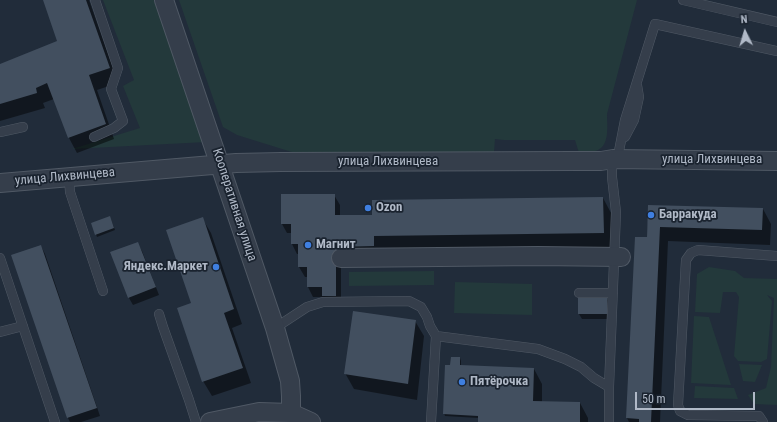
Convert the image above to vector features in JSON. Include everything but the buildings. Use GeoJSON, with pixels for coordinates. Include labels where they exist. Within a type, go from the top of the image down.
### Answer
{"type":"FeatureCollection","features":[{"type":"Feature","properties":{"kind":"street","name":"Кооперативная улица"},"geometry":{"type":"LineString","coordinates":[[164,0],[275,328],[290,381],[292,396],[291,413]]}},
{"type":"Feature","properties":{"kind":"street","name":"улица Лихвинцева"},"geometry":{"type":"LineString","coordinates":[[0,183],[236,163],[601,161],[617,155],[777,161]]}},
{"type":"Feature","properties":{"kind":"street"},"geometry":{"type":"LineString","coordinates":[[341,258],[538,256],[618,257]]}},
{"type":"Feature","properties":{"kind":"street"},"geometry":{"type":"LineString","coordinates":[[210,422],[259,412],[291,413],[311,422]]}},
{"type":"Feature","properties":{"kind":"lane"},"geometry":{"type":"LineString","coordinates":[[94,137],[114,128],[123,121],[111,89],[118,68],[95,0]]}},
{"type":"Feature","properties":{"kind":"lane"},"geometry":{"type":"LineString","coordinates":[[683,0],[777,22]]}},
{"type":"Feature","properties":{"kind":"lane"},"geometry":{"type":"LineString","coordinates":[[609,422],[613,292],[618,257],[616,212],[612,177],[625,120],[636,97],[637,83],[655,24],[777,52]]}},
{"type":"Feature","properties":{"kind":"lane"},"geometry":{"type":"LineString","coordinates":[[0,132],[23,127]]}},
{"type":"Feature","properties":{"kind":"lane"},"geometry":{"type":"LineString","coordinates":[[69,177],[70,192],[103,291]]}},
{"type":"Feature","properties":{"kind":"lane"},"geometry":{"type":"LineString","coordinates":[[763,422],[759,416],[688,414],[680,411],[678,406],[686,260],[691,252],[698,250],[777,256]]}},
{"type":"Feature","properties":{"kind":"lane"},"geometry":{"type":"LineString","coordinates":[[0,258],[55,422]]}},
{"type":"Feature","properties":{"kind":"lane"},"geometry":{"type":"LineString","coordinates":[[579,293],[613,292]]}},
{"type":"Feature","properties":{"kind":"lane"},"geometry":{"type":"LineString","coordinates":[[275,328],[307,307],[323,302],[409,301],[421,307],[436,336],[431,422]]}},
{"type":"Feature","properties":{"kind":"lane"},"geometry":{"type":"LineString","coordinates":[[159,314],[162,327],[196,422]]}},
{"type":"Feature","properties":{"kind":"lane"},"geometry":{"type":"LineString","coordinates":[[0,332],[23,326]]}},
{"type":"Feature","properties":{"kind":"lane"},"geometry":{"type":"LineString","coordinates":[[436,336],[538,349],[565,359],[581,367],[594,378],[609,387]]}},
{"type":"Feature","properties":{"kind":"green space"},"geometry":{"type":"Polygon","coordinates":[[[103,0],[154,0],[206,142],[72,149],[140,128],[123,86],[134,80],[103,0]]]}},
{"type":"Feature","properties":{"kind":"green space"},"geometry":{"type":"Polygon","coordinates":[[[179,0],[637,0],[607,114],[606,139],[602,147],[598,150],[579,153],[575,140],[495,139],[494,152],[295,153],[237,135],[223,127],[179,0]]]}},
{"type":"Feature","properties":{"kind":"green space"},"geometry":{"type":"Polygon","coordinates":[[[709,267],[735,271],[744,278],[777,279],[777,405],[754,404],[748,395],[766,388],[771,367],[774,298],[767,295],[772,301],[767,359],[761,362],[738,361],[734,356],[739,297],[736,292],[723,292],[720,313],[695,312],[697,274],[709,267]]]}},
{"type":"Feature","properties":{"kind":"green space"},"geometry":{"type":"Polygon","coordinates":[[[434,271],[434,285],[349,286],[349,272],[434,271]]]}},
{"type":"Feature","properties":{"kind":"green space"},"geometry":{"type":"Polygon","coordinates":[[[455,282],[532,284],[532,315],[454,313],[455,282]]]}},
{"type":"Feature","properties":{"kind":"green space"},"geometry":{"type":"Polygon","coordinates":[[[694,316],[709,317],[731,385],[691,383],[694,316]]]}},
{"type":"Feature","properties":{"kind":"green space"},"geometry":{"type":"Polygon","coordinates":[[[739,364],[762,365],[755,382],[743,381],[739,364]]]}},
{"type":"Feature","properties":{"kind":"green space"},"geometry":{"type":"Polygon","coordinates":[[[695,386],[734,388],[738,399],[694,398],[695,386]]]}},
{"type":"Feature","properties":{"kind":"place","name":"Ozon"},"geometry":{"type":"Point","coordinates":[368,208]}},
{"type":"Feature","properties":{"kind":"place","name":"Барракуда"},"geometry":{"type":"Point","coordinates":[651,215]}},
{"type":"Feature","properties":{"kind":"place","name":"Магнит"},"geometry":{"type":"Point","coordinates":[308,245]}},
{"type":"Feature","properties":{"kind":"place","name":"Яндекс.Маркет"},"geometry":{"type":"Point","coordinates":[216,267]}},
{"type":"Feature","properties":{"kind":"place","name":"Пятёрочка"},"geometry":{"type":"Point","coordinates":[462,382]}}]}
